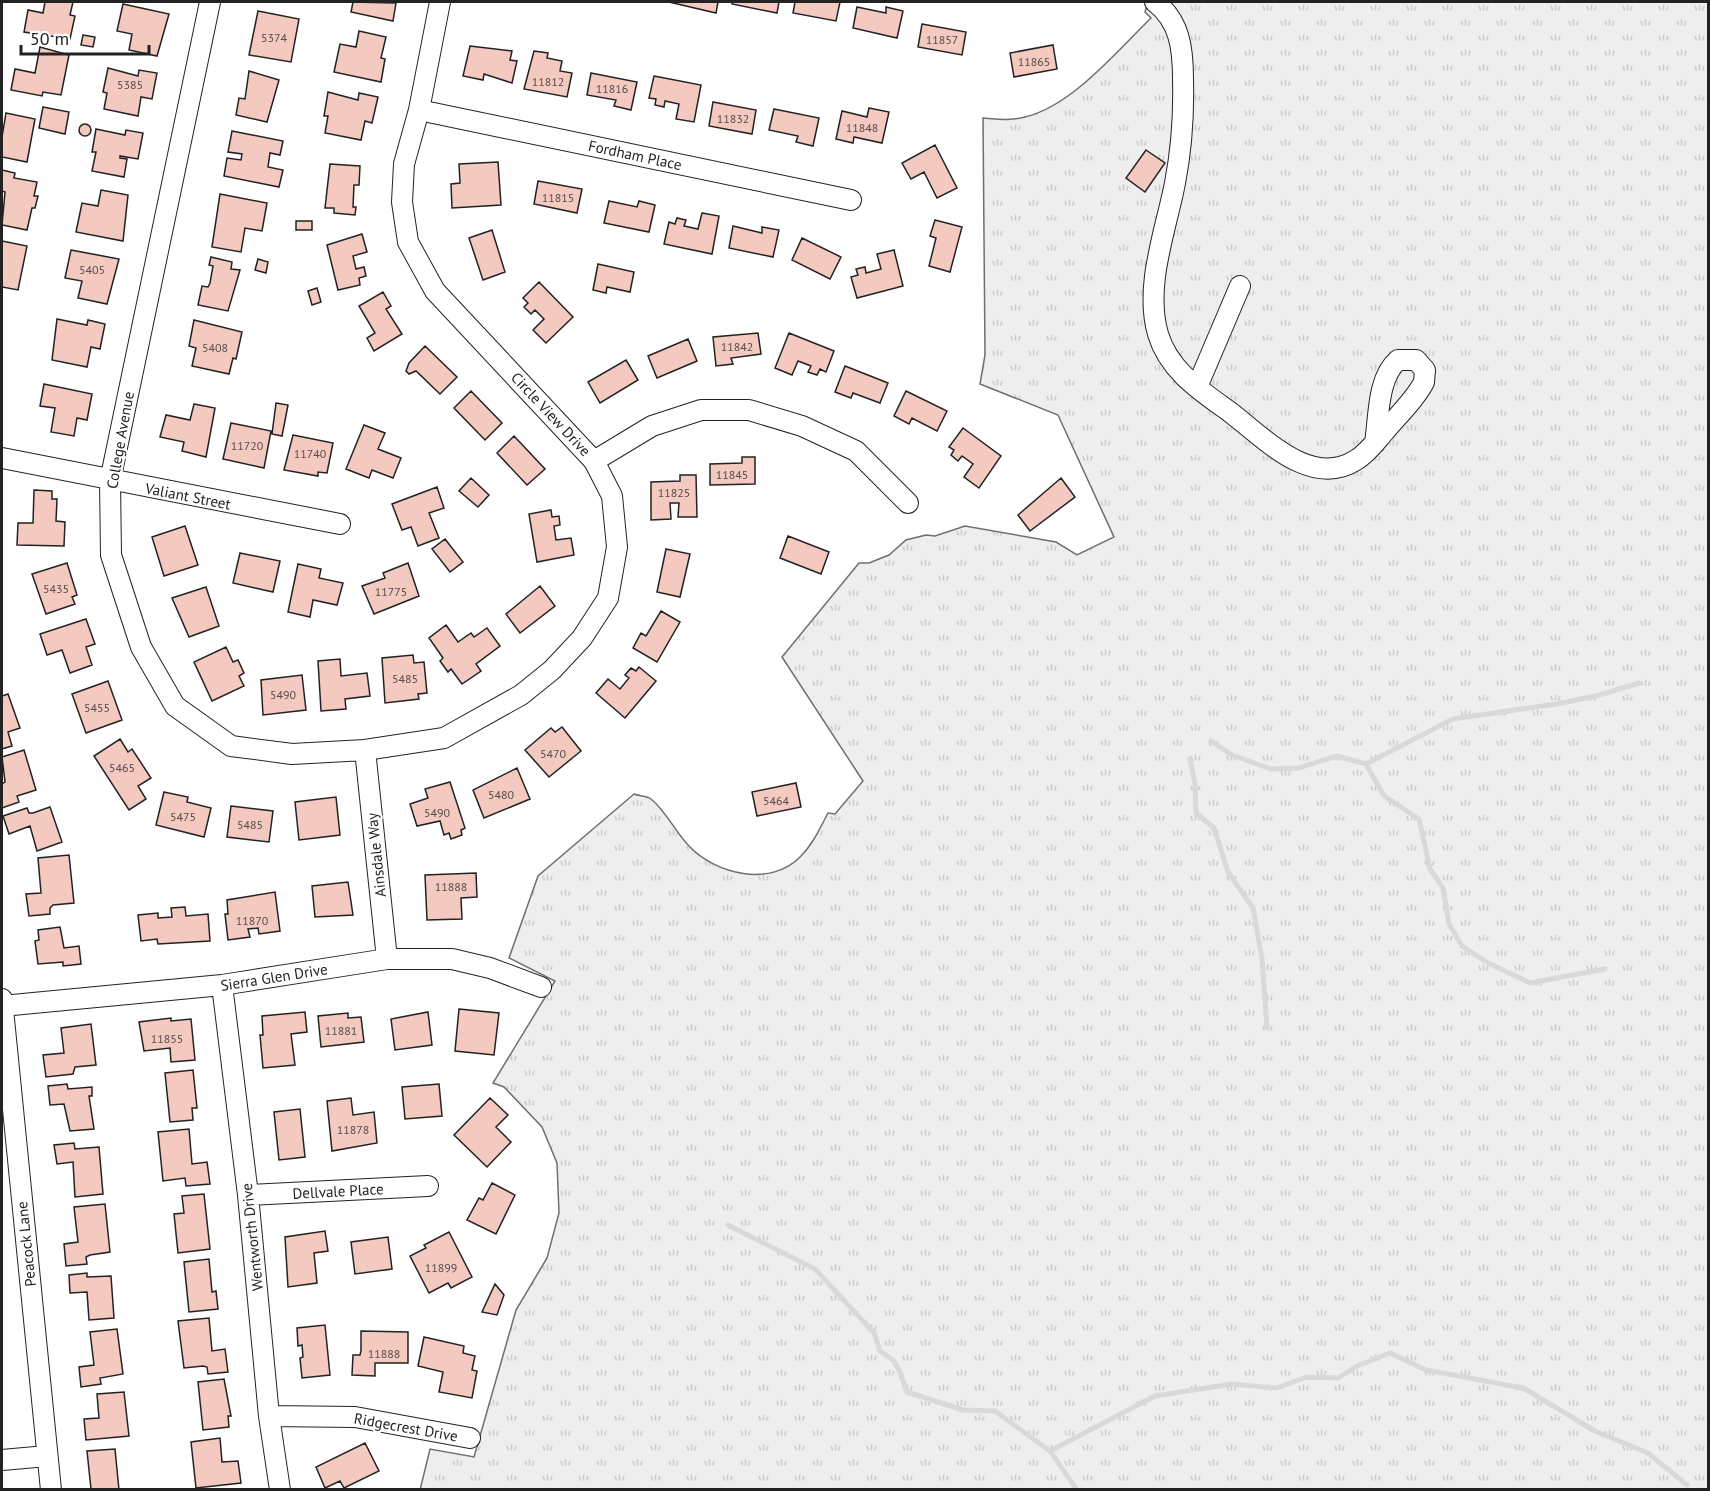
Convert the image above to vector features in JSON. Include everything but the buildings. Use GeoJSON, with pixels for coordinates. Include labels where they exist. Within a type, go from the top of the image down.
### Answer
{"type":"FeatureCollection","features":[{"type":"Feature","properties":{"kind":"street","name":"College Avenue"},"geometry":{"type":"LineString","coordinates":[[210,2],[110,481],[111,555],[141,647],[175,706],[231,747],[292,754],[365,750]]}},
{"type":"Feature","properties":{"kind":"street","name":"Circle View Drive"},"geometry":{"type":"LineString","coordinates":[[365,750],[444,738],[494,712],[537,682],[582,638],[608,598],[617,547],[612,496],[594,461],[435,291],[408,242],[402,202],[404,164],[419,110],[440,2]]}},
{"type":"Feature","properties":{"kind":"street"},"geometry":{"type":"LineString","coordinates":[[1155,2],[1166,11],[1178,33],[1183,66],[1185,120],[1159,257],[1153,312],[1161,344],[1167,356],[1197,387],[1289,457],[1311,467],[1331,468],[1350,464],[1375,443]]}},
{"type":"Feature","properties":{"kind":"street","name":"Fordham Place"},"geometry":{"type":"LineString","coordinates":[[419,110],[851,200]]}},
{"type":"Feature","properties":{"kind":"street"},"geometry":{"type":"LineString","coordinates":[[1197,387],[1240,285]]}},
{"type":"Feature","properties":{"kind":"street"},"geometry":{"type":"LineString","coordinates":[[594,461],[652,426],[701,410],[749,410],[802,426],[856,450],[908,503]]}},
{"type":"Feature","properties":{"kind":"street","name":"Valiant Street"},"geometry":{"type":"LineString","coordinates":[[2,458],[110,481],[340,524]]}},
{"type":"Feature","properties":{"kind":"street","name":"Ainsdale Way"},"geometry":{"type":"LineString","coordinates":[[365,750],[387,959]]}},
{"type":"Feature","properties":{"kind":"street","name":"Sierra Glen Drive"},"geometry":{"type":"LineString","coordinates":[[2,1002],[222,985],[387,959],[452,959],[490,968],[541,987]]}},
{"type":"Feature","properties":{"kind":"street","name":"Wentworth Drive"},"geometry":{"type":"LineString","coordinates":[[222,985],[248,1195],[269,1416],[280,1490]]}},
{"type":"Feature","properties":{"kind":"street","name":"Peacock Lane"},"geometry":{"type":"LineString","coordinates":[[2,1002],[51,1490]]}},
{"type":"Feature","properties":{"kind":"street","name":"Dellvale Place"},"geometry":{"type":"LineString","coordinates":[[248,1195],[428,1186]]}},
{"type":"Feature","properties":{"kind":"street","name":"Ridgecrest Drive"},"geometry":{"type":"LineString","coordinates":[[269,1416],[355,1417],[470,1438]]}},
{"type":"Feature","properties":{"kind":"street"},"geometry":{"type":"LineString","coordinates":[[2,1460],[48,1456]]}},
{"type":"Feature","properties":{"kind":"green space"},"geometry":{"type":"Polygon","coordinates":[[[1148,2],[1708,2],[1708,1489],[420,1490],[430,1449],[474,1457],[516,1310],[547,1258],[559,1213],[557,1163],[542,1127],[504,1087],[493,1083],[555,981],[509,958],[538,876],[634,794],[651,799],[689,846],[713,864],[744,874],[774,872],[789,866],[809,846],[828,813],[835,814],[863,781],[782,657],[859,563],[869,563],[889,555],[906,540],[926,535],[935,536],[965,526],[1056,542],[1077,555],[1114,537],[1058,415],[980,384],[985,355],[983,118],[1020,118],[1043,111],[1060,102],[1093,76],[1151,18],[1145,12],[1148,2]]]}},
{"type":"Feature","properties":{"kind":"waterway"},"geometry":{"type":"LineString","coordinates":[[1211,741],[1232,755],[1271,769],[1298,768],[1337,756],[1366,764],[1453,719],[1556,704],[1596,696],[1639,683]]}},
{"type":"Feature","properties":{"kind":"waterway"},"geometry":{"type":"LineString","coordinates":[[1190,759],[1195,784],[1196,813],[1214,828],[1228,872],[1253,908],[1262,959],[1267,1027]]}},
{"type":"Feature","properties":{"kind":"waterway"},"geometry":{"type":"LineString","coordinates":[[1366,764],[1384,796],[1419,819],[1430,869],[1443,888],[1449,924],[1462,946],[1488,963],[1530,983],[1605,969]]}},
{"type":"Feature","properties":{"kind":"waterway"},"geometry":{"type":"LineString","coordinates":[[728,1225],[815,1269],[874,1333],[880,1351],[894,1361],[907,1392],[963,1410],[995,1411],[1050,1451],[1155,1396],[1232,1384],[1276,1388],[1307,1377],[1338,1378],[1357,1366],[1390,1353],[1426,1370],[1523,1388],[1595,1431],[1648,1453],[1687,1485]]}},
{"type":"Feature","properties":{"kind":"waterway"},"geometry":{"type":"LineString","coordinates":[[1050,1451],[1077,1490]]}}]}
